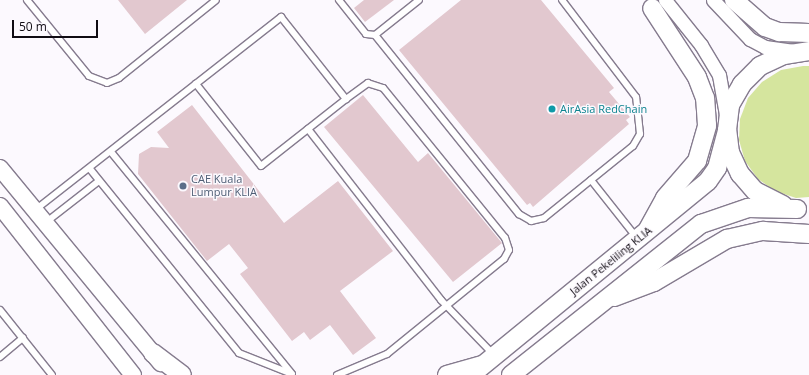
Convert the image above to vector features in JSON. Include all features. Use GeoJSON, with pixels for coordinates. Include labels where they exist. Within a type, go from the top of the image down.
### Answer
{"type":"FeatureCollection","features":[{"type":"Feature","properties":{"kind":"main road"},"geometry":{"type":"LineString","coordinates":[[734,0],[764,27],[779,32],[809,33]]}},
{"type":"Feature","properties":{"kind":"main road"},"geometry":{"type":"LineString","coordinates":[[642,236],[665,198],[697,161],[708,125],[704,98],[697,77],[654,3]]}},
{"type":"Feature","properties":{"kind":"main road","name":"Jalan Pekeliling KLIA"},"geometry":{"type":"LineString","coordinates":[[471,375],[708,181],[717,168],[727,130],[730,105],[742,84],[756,70],[784,54],[809,51]]}},
{"type":"Feature","properties":{"kind":"main road","name":"Jalan Pekeliling KLIA"},"geometry":{"type":"LineString","coordinates":[[727,130],[730,153],[740,174],[755,191],[774,203],[805,210]]}},
{"type":"Feature","properties":{"kind":"main road","name":"Jalan Pekeliling KLIA"},"geometry":{"type":"LineString","coordinates":[[511,375],[684,234],[712,217],[748,208],[805,210]]}},
{"type":"Feature","properties":{"kind":"main road"},"geometry":{"type":"LineString","coordinates":[[599,302],[654,282],[727,239],[763,231],[809,234]]}},
{"type":"Feature","properties":{"kind":"main road"},"geometry":{"type":"LineString","coordinates":[[153,353],[182,375]]}},
{"type":"Feature","properties":{"kind":"main road"},"geometry":{"type":"LineString","coordinates":[[448,375],[490,360]]}},
{"type":"Feature","properties":{"kind":"street"},"geometry":{"type":"LineString","coordinates":[[713,0],[734,26],[765,47],[809,51]]}},
{"type":"Feature","properties":{"kind":"street"},"geometry":{"type":"LineString","coordinates":[[654,3],[701,45],[719,75],[726,103],[727,130]]}},
{"type":"Feature","properties":{"kind":"street"},"geometry":{"type":"LineString","coordinates":[[0,168],[170,375]]}},
{"type":"Feature","properties":{"kind":"street"},"geometry":{"type":"LineString","coordinates":[[0,206],[133,375]]}},
{"type":"Feature","properties":{"kind":"lane"},"geometry":{"type":"LineString","coordinates":[[28,0],[88,76],[107,83],[120,78],[216,0]]}},
{"type":"Feature","properties":{"kind":"lane"},"geometry":{"type":"LineString","coordinates":[[339,0],[366,34],[375,35],[524,219],[544,218],[638,141],[638,106],[631,89],[562,0]]}},
{"type":"Feature","properties":{"kind":"lane"},"geometry":{"type":"LineString","coordinates":[[375,35],[419,0]]}},
{"type":"Feature","properties":{"kind":"lane"},"geometry":{"type":"LineString","coordinates":[[34,210],[90,169],[281,17],[346,99]]}},
{"type":"Feature","properties":{"kind":"lane"},"geometry":{"type":"LineString","coordinates":[[196,84],[261,166],[368,83],[383,88],[508,244],[504,260],[378,360],[337,375]]}},
{"type":"Feature","properties":{"kind":"lane"},"geometry":{"type":"LineString","coordinates":[[308,130],[490,360]]}},
{"type":"Feature","properties":{"kind":"lane"},"geometry":{"type":"LineString","coordinates":[[111,152],[294,374]]}},
{"type":"Feature","properties":{"kind":"lane"},"geometry":{"type":"LineString","coordinates":[[90,169],[239,353],[294,374]]}},
{"type":"Feature","properties":{"kind":"lane"},"geometry":{"type":"LineString","coordinates":[[591,180],[642,236]]}},
{"type":"Feature","properties":{"kind":"lane"},"geometry":{"type":"LineString","coordinates":[[45,223],[99,181]]}},
{"type":"Feature","properties":{"kind":"lane"},"geometry":{"type":"LineString","coordinates":[[0,310],[52,375]]}},
{"type":"Feature","properties":{"kind":"lane"},"geometry":{"type":"LineString","coordinates":[[0,358],[23,338]]}},
{"type":"Feature","properties":{"kind":"green space"},"geometry":{"type":"Polygon","coordinates":[[[809,66],[809,197],[796,198],[775,191],[758,179],[745,161],[739,140],[740,119],[748,98],[762,82],[781,70],[809,66]]]}},
{"type":"Feature","properties":{"kind":"building"},"geometry":{"type":"Polygon","coordinates":[[[118,0],[187,0],[145,34],[118,0]]]}},
{"type":"Feature","properties":{"kind":"building"},"geometry":{"type":"Polygon","coordinates":[[[364,0],[394,0],[365,22],[354,8],[364,0]]]}},
{"type":"Feature","properties":{"kind":"building"},"geometry":{"type":"Polygon","coordinates":[[[461,0],[541,0],[614,88],[609,92],[630,117],[626,120],[629,124],[533,207],[530,203],[527,205],[399,50],[461,0]]]}},
{"type":"Feature","properties":{"kind":"building"},"geometry":{"type":"Polygon","coordinates":[[[363,95],[418,162],[428,153],[502,243],[453,282],[324,127],[363,95]]]}},
{"type":"Feature","properties":{"kind":"building"},"geometry":{"type":"Polygon","coordinates":[[[192,105],[284,223],[338,181],[393,251],[340,291],[376,338],[353,355],[330,325],[310,340],[304,332],[292,341],[240,274],[248,268],[229,244],[207,261],[138,174],[139,154],[151,147],[169,148],[157,132],[192,105]]]}},
{"type":"Feature","properties":{"kind":"place","name":"AirAsia RedChain"},"geometry":{"type":"Point","coordinates":[552,109]}},
{"type":"Feature","properties":{"kind":"place","name":"CAE Kuala Lumpur KLIA"},"geometry":{"type":"Point","coordinates":[183,186]}}]}
